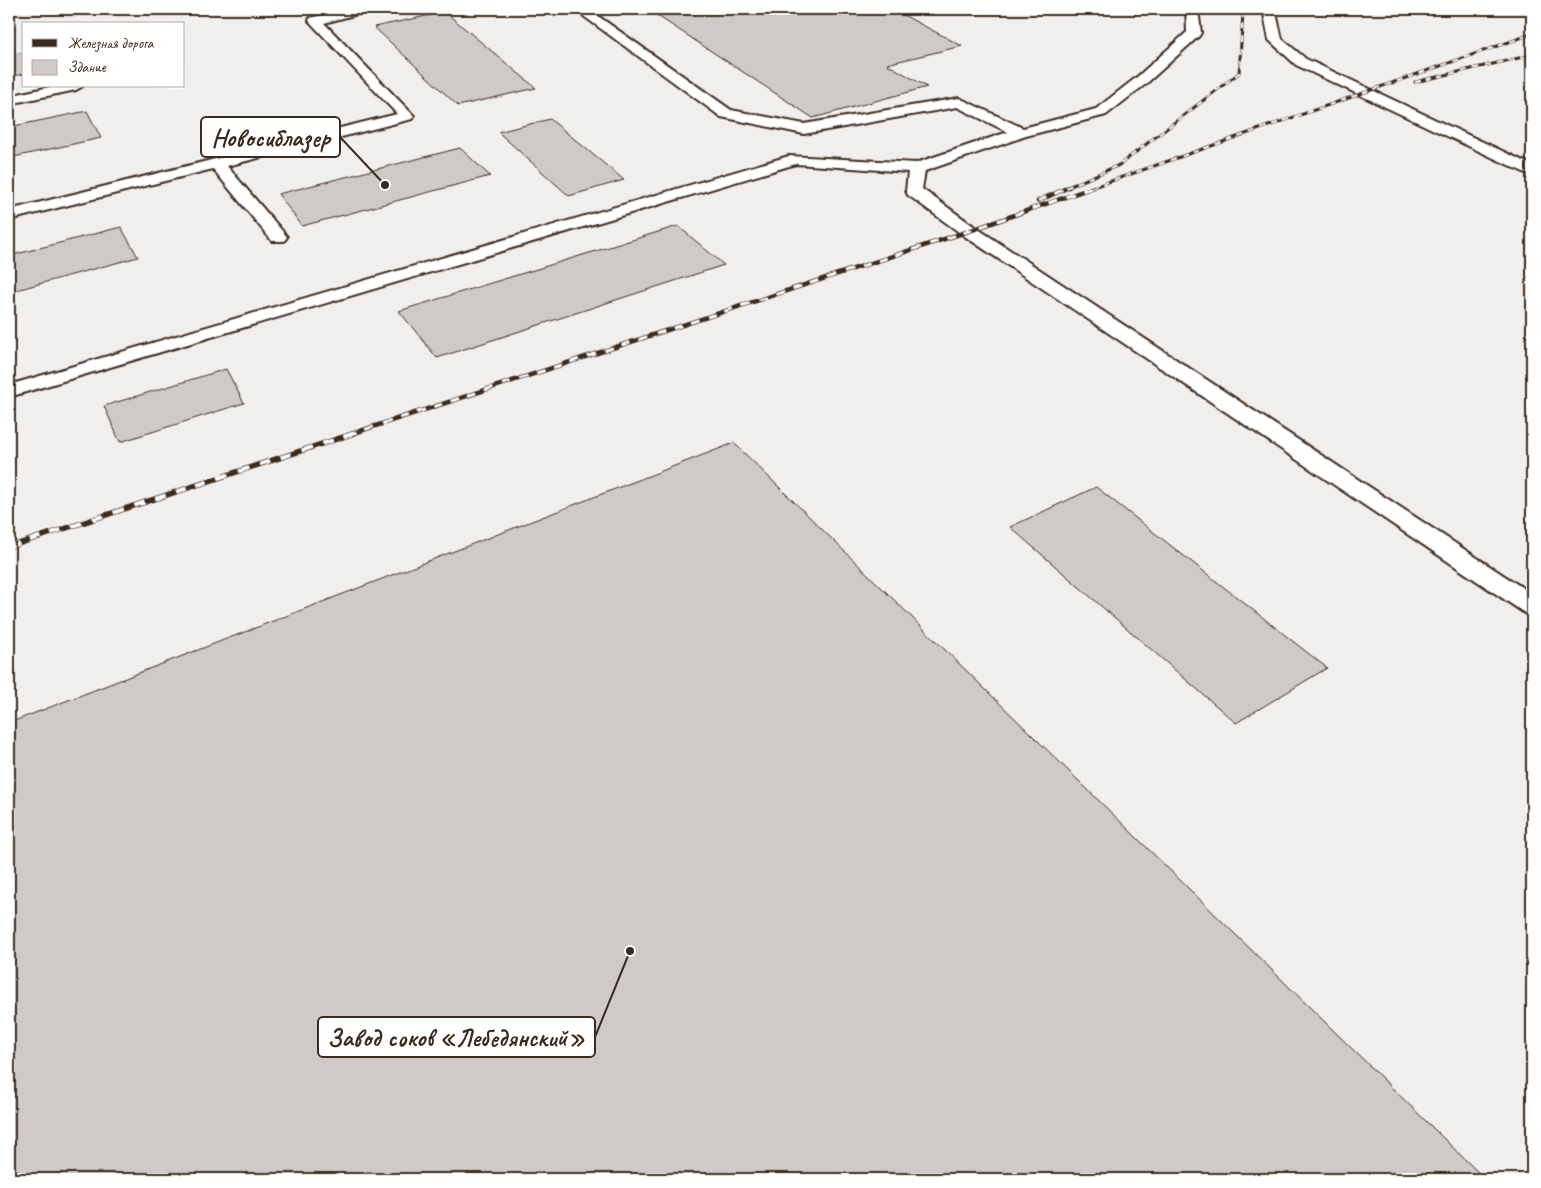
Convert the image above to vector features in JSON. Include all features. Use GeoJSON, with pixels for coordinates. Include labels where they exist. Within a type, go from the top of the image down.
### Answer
{"type":"FeatureCollection","features":[{"type":"Feature","properties":{"kind":"lane"},"geometry":{"type":"LineString","coordinates":[[9,215],[407,116],[315,20],[362,9]]}},
{"type":"Feature","properties":{"kind":"lane"},"geometry":{"type":"LineString","coordinates":[[580,9],[726,114],[804,129],[959,102],[1021,132]]}},
{"type":"Feature","properties":{"kind":"lane"},"geometry":{"type":"LineString","coordinates":[[9,391],[795,159],[917,168],[1021,132],[1101,112],[1142,80],[1194,33],[1192,9]]}},
{"type":"Feature","properties":{"kind":"lane"},"geometry":{"type":"LineString","coordinates":[[1269,9],[1276,40],[1301,62],[1532,171]]}},
{"type":"Feature","properties":{"kind":"lane"},"geometry":{"type":"LineString","coordinates":[[9,100],[66,88]]}},
{"type":"Feature","properties":{"kind":"lane"},"geometry":{"type":"LineString","coordinates":[[795,159],[804,129]]}},
{"type":"Feature","properties":{"kind":"lane"},"geometry":{"type":"LineString","coordinates":[[216,163],[278,237]]}},
{"type":"Feature","properties":{"kind":"lane"},"geometry":{"type":"LineString","coordinates":[[917,168],[914,191],[969,231],[1532,606]]}},
{"type":"Feature","properties":{"kind":"shaded area"},"geometry":{"type":"Polygon","coordinates":[[[9,9],[1532,9],[1532,1179],[9,1179],[9,9]]]}},
{"type":"Feature","properties":{"kind":"building"},"geometry":{"type":"Polygon","coordinates":[[[647,9],[892,9],[962,46],[887,64],[927,87],[813,118],[647,9]]]}},
{"type":"Feature","properties":{"kind":"building"},"geometry":{"type":"Polygon","coordinates":[[[445,12],[536,88],[458,106],[374,27],[445,12]]]}},
{"type":"Feature","properties":{"kind":"building"},"geometry":{"type":"Polygon","coordinates":[[[22,52],[22,74],[9,77],[9,55],[22,52]]]}},
{"type":"Feature","properties":{"kind":"building"},"geometry":{"type":"Polygon","coordinates":[[[87,111],[101,138],[9,158],[9,127],[87,111]]]}},
{"type":"Feature","properties":{"kind":"building"},"geometry":{"type":"Polygon","coordinates":[[[550,119],[624,180],[569,196],[498,132],[550,119]]]}},
{"type":"Feature","properties":{"kind":"building"},"geometry":{"type":"Polygon","coordinates":[[[460,148],[490,176],[302,226],[278,194],[460,148]]]}},
{"type":"Feature","properties":{"kind":"building"},"geometry":{"type":"Polygon","coordinates":[[[678,226],[724,265],[437,358],[399,311],[678,226]]]}},
{"type":"Feature","properties":{"kind":"building"},"geometry":{"type":"Polygon","coordinates":[[[121,227],[138,257],[9,292],[9,256],[121,227]]]}},
{"type":"Feature","properties":{"kind":"building"},"geometry":{"type":"Polygon","coordinates":[[[226,369],[244,403],[120,442],[104,406],[226,369]]]}},
{"type":"Feature","properties":{"kind":"building"},"geometry":{"type":"Polygon","coordinates":[[[734,443],[1485,1179],[9,1179],[9,723],[734,443]]]}},
{"type":"Feature","properties":{"kind":"building"},"geometry":{"type":"Polygon","coordinates":[[[1096,487],[1327,668],[1236,723],[1010,527],[1096,487]]]}},
{"type":"Feature","properties":{"kind":"railway"},"geometry":{"type":"LineString","coordinates":[[1066,188],[1119,165],[1239,73],[1243,13],[1240,9]]}},
{"type":"Feature","properties":{"kind":"railway"},"geometry":{"type":"LineString","coordinates":[[1091,188],[1532,34]]}},
{"type":"Feature","properties":{"kind":"railway"},"geometry":{"type":"LineString","coordinates":[[1415,82],[1532,55]]}},
{"type":"Feature","properties":{"kind":"railway"},"geometry":{"type":"LineString","coordinates":[[1038,201],[1069,187]]}},
{"type":"Feature","properties":{"kind":"railway"},"geometry":{"type":"LineString","coordinates":[[348,435],[969,231],[1094,187]]}},
{"type":"Feature","properties":{"kind":"railway"},"geometry":{"type":"LineString","coordinates":[[9,547],[352,434]]}},
{"type":"Feature","properties":{"kind":"place","name":"Новосиблазер"},"geometry":{"type":"Point","coordinates":[385,185]}},
{"type":"Feature","properties":{"kind":"place","name":"Завод соков «Лебедянский»"},"geometry":{"type":"Point","coordinates":[630,951]}}]}
